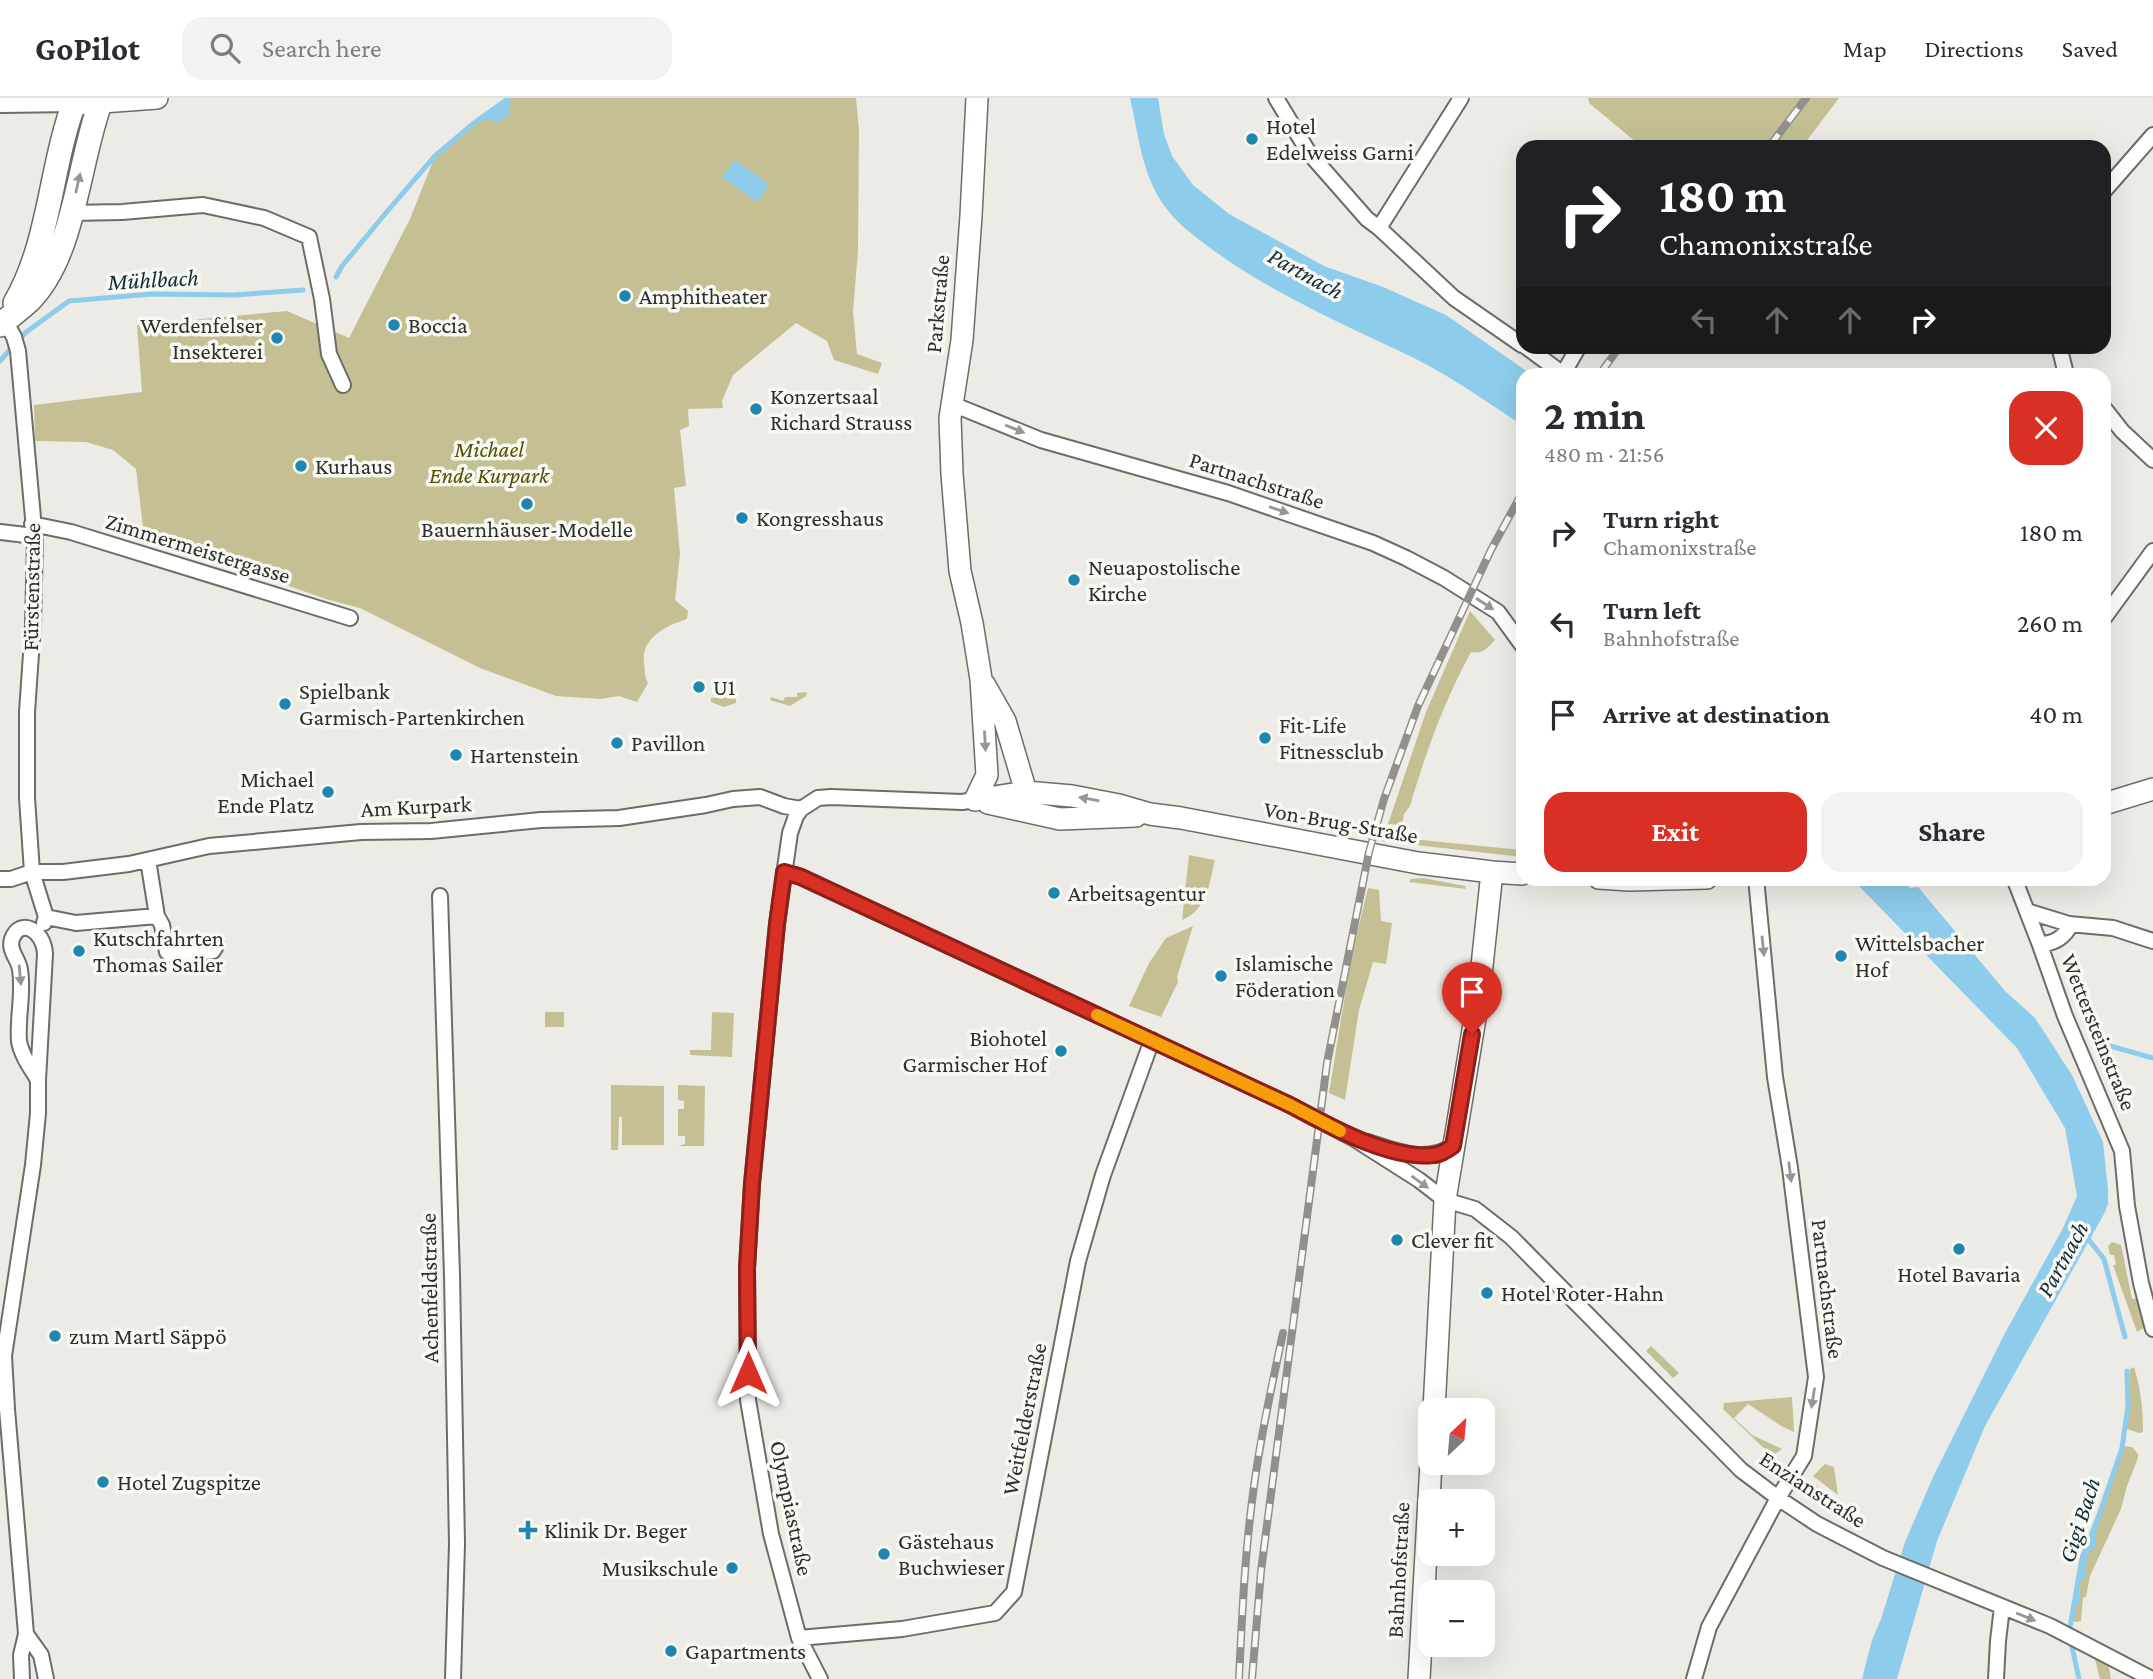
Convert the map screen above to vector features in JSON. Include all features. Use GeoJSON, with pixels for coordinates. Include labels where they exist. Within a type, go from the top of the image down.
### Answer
{"type":"FeatureCollection","features":[{"type":"Feature","properties":{"kind":"main road"},"geometry":{"type":"LineString","coordinates":[[2,323],[31,299],[61,249],[101,100]]}},
{"type":"Feature","properties":{"kind":"main road"},"geometry":{"type":"LineString","coordinates":[[2,323],[22,291],[35,258],[55,170],[75,101]]}},
{"type":"Feature","properties":{"kind":"street"},"geometry":{"type":"LineString","coordinates":[[0,105],[157,98]]}},
{"type":"Feature","properties":{"kind":"street","name":"Parkstraße"},"geometry":{"type":"LineString","coordinates":[[975,800],[987,775],[981,680],[957,551],[951,474],[952,404],[962,341],[976,98]]}},
{"type":"Feature","properties":{"kind":"street"},"geometry":{"type":"LineString","coordinates":[[1276,98],[1309,153],[1367,219],[1454,298],[1516,341]]}},
{"type":"Feature","properties":{"kind":"street"},"geometry":{"type":"LineString","coordinates":[[1380,228],[1461,98]]}},
{"type":"Feature","properties":{"kind":"street"},"geometry":{"type":"LineString","coordinates":[[2111,183],[2153,135]]}},
{"type":"Feature","properties":{"kind":"street"},"geometry":{"type":"LineString","coordinates":[[71,214],[203,205],[264,218],[309,237],[322,299],[329,354],[343,386]]}},
{"type":"Feature","properties":{"kind":"street","name":"Fürstenstraße"},"geometry":{"type":"LineString","coordinates":[[2,323],[14,337],[18,351],[33,530],[33,625],[27,712],[27,798],[32,864]]}},
{"type":"Feature","properties":{"kind":"street"},"geometry":{"type":"LineString","coordinates":[[1535,354],[1555,368]]}},
{"type":"Feature","properties":{"kind":"street","name":"Partnachstraße"},"geometry":{"type":"LineString","coordinates":[[952,404],[1041,440],[1228,493],[1384,548],[1444,578],[1498,612],[1516,637]]}},
{"type":"Feature","properties":{"kind":"street"},"geometry":{"type":"LineString","coordinates":[[2111,417],[2153,460]]}},
{"type":"Feature","properties":{"kind":"street","name":"Zimmermeistergasse"},"geometry":{"type":"LineString","coordinates":[[0,532],[71,532],[349,618]]}},
{"type":"Feature","properties":{"kind":"street"},"geometry":{"type":"LineString","coordinates":[[2111,608],[2153,551]]}},
{"type":"Feature","properties":{"kind":"street","name":"Parkstraße"},"geometry":{"type":"LineString","coordinates":[[981,680],[1005,721],[1025,788]]}},
{"type":"Feature","properties":{"kind":"street"},"geometry":{"type":"LineString","coordinates":[[2111,801],[2150,787]]}},
{"type":"Feature","properties":{"kind":"street","name":"Von-Brug-Straße"},"geometry":{"type":"LineString","coordinates":[[975,800],[1025,788],[1119,805],[1150,814],[1418,863],[1516,874]]}},
{"type":"Feature","properties":{"kind":"street","name":"Am Kurpark"},"geometry":{"type":"LineString","coordinates":[[0,879],[11,879],[32,864],[63,872],[148,860],[235,843],[361,832],[431,831],[541,820],[619,818],[760,797],[784,806],[801,808]]}},
{"type":"Feature","properties":{"kind":"street"},"geometry":{"type":"LineString","coordinates":[[801,808],[818,798],[831,797],[962,802],[975,800]]}},
{"type":"Feature","properties":{"kind":"street","name":"Von-Brug-Straße"},"geometry":{"type":"LineString","coordinates":[[975,800],[1060,819],[1150,814]]}},
{"type":"Feature","properties":{"kind":"street","name":"Olympiastraße"},"geometry":{"type":"LineString","coordinates":[[801,808],[792,824],[777,924],[752,1184],[747,1268],[748,1400],[771,1534],[799,1638],[820,1679]]}},
{"type":"Feature","properties":{"kind":"street"},"geometry":{"type":"LineString","coordinates":[[148,860],[157,916],[162,925],[167,952],[173,955],[213,951],[217,944]]}},
{"type":"Feature","properties":{"kind":"street"},"geometry":{"type":"LineString","coordinates":[[32,864],[46,917],[39,934]]}},
{"type":"Feature","properties":{"kind":"street"},"geometry":{"type":"LineString","coordinates":[[784,872],[801,877],[1152,1040],[1353,1138],[1409,1154],[1434,1156],[1453,1146]]}},
{"type":"Feature","properties":{"kind":"street"},"geometry":{"type":"LineString","coordinates":[[1434,1398],[1445,1200],[1479,994],[1492,872]]}},
{"type":"Feature","properties":{"kind":"street","name":"Partnachstraße"},"geometry":{"type":"LineString","coordinates":[[1694,1679],[1709,1628],[1778,1498],[1804,1456],[1816,1377],[1790,1168],[1775,1077],[1757,886]]}},
{"type":"Feature","properties":{"kind":"street","name":"Wettersteinstraße"},"geometry":{"type":"LineString","coordinates":[[2017,886],[2065,1016],[2122,1151],[2127,1206],[2141,1283],[2153,1329]]}},
{"type":"Feature","properties":{"kind":"street","name":"Achenfeldstraße"},"geometry":{"type":"LineString","coordinates":[[440,896],[452,1275],[456,1531],[453,1679]]}},
{"type":"Feature","properties":{"kind":"street"},"geometry":{"type":"LineString","coordinates":[[2027,911],[2071,924],[2113,928],[2153,941]]}},
{"type":"Feature","properties":{"kind":"street"},"geometry":{"type":"LineString","coordinates":[[46,917],[76,923],[157,916]]}},
{"type":"Feature","properties":{"kind":"street"},"geometry":{"type":"LineString","coordinates":[[2040,944],[2054,943],[2067,932],[2071,924]]}},
{"type":"Feature","properties":{"kind":"street"},"geometry":{"type":"LineString","coordinates":[[22,1679],[21,1656],[26,1634],[2,1379],[38,1113],[37,1080],[44,954],[43,940],[39,934],[29,929],[19,931],[6,947],[21,972],[19,1041],[23,1055],[37,1080]]}},
{"type":"Feature","properties":{"kind":"street","name":"Weitfelderstraße"},"geometry":{"type":"LineString","coordinates":[[799,1638],[897,1630],[995,1613],[1014,1592],[1078,1261],[1103,1175],[1152,1040]]}},
{"type":"Feature","properties":{"kind":"street","name":"Enzianstraße"},"geometry":{"type":"LineString","coordinates":[[1353,1138],[1445,1200],[1475,1209],[1511,1237],[1741,1470],[1778,1498],[1817,1524],[1883,1558],[2050,1626],[2152,1679]]}},
{"type":"Feature","properties":{"kind":"street","name":"Bahnhofstraße"},"geometry":{"type":"LineString","coordinates":[[1419,1679],[1430,1475]]}},
{"type":"Feature","properties":{"kind":"street"},"geometry":{"type":"LineString","coordinates":[[1996,1679],[2002,1607]]}},
{"type":"Feature","properties":{"kind":"street"},"geometry":{"type":"LineString","coordinates":[[26,1634],[41,1655],[46,1679]]}},
{"type":"Feature","properties":{"kind":"green space","name":"Michael Ende Kurpark"},"geometry":{"type":"Polygon","coordinates":[[[509,98],[856,98],[859,130],[858,251],[853,311],[857,354],[882,363],[878,374],[834,360],[827,341],[796,323],[733,375],[722,401],[723,408],[688,409],[689,426],[680,430],[686,486],[674,488],[680,554],[675,600],[688,611],[687,619],[671,625],[651,639],[644,654],[648,683],[637,702],[619,696],[601,699],[556,696],[480,668],[360,608],[326,599],[144,535],[136,469],[113,450],[86,442],[35,441],[34,405],[142,392],[137,325],[287,311],[349,338],[410,219],[435,156],[509,98]]]}},
{"type":"Feature","properties":{"kind":"green space"},"geometry":{"type":"Polygon","coordinates":[[[1588,98],[1839,98],[1807,140],[1634,140],[1589,103],[1588,98]]]}},
{"type":"Feature","properties":{"kind":"green space"},"geometry":{"type":"Polygon","coordinates":[[[1470,611],[1495,640],[1482,651],[1471,652],[1436,727],[1402,825],[1388,824],[1426,712],[1470,611]]]}},
{"type":"Feature","properties":{"kind":"green space"},"geometry":{"type":"Polygon","coordinates":[[[807,692],[806,696],[790,706],[770,700],[771,697],[783,701],[785,697],[797,697],[797,693],[807,692]]]}},
{"type":"Feature","properties":{"kind":"green space"},"geometry":{"type":"Polygon","coordinates":[[[736,696],[736,703],[724,707],[711,702],[711,698],[736,696]]]}},
{"type":"Feature","properties":{"kind":"green space"},"geometry":{"type":"Polygon","coordinates":[[[1385,832],[1401,838],[1516,849],[1516,856],[1381,841],[1385,832]]]}},
{"type":"Feature","properties":{"kind":"green space"},"geometry":{"type":"Polygon","coordinates":[[[1189,855],[1215,860],[1202,903],[1182,920],[1189,855]]]}},
{"type":"Feature","properties":{"kind":"green space"},"geometry":{"type":"Polygon","coordinates":[[[1423,878],[1465,886],[1466,889],[1409,882],[1411,879],[1423,878]]]}},
{"type":"Feature","properties":{"kind":"green space"},"geometry":{"type":"Polygon","coordinates":[[[1368,888],[1379,890],[1381,921],[1392,923],[1386,964],[1373,962],[1359,1010],[1345,1100],[1329,1093],[1351,958],[1368,888]]]}},
{"type":"Feature","properties":{"kind":"green space"},"geometry":{"type":"Polygon","coordinates":[[[1193,926],[1177,977],[1178,982],[1161,1017],[1129,1006],[1149,963],[1166,938],[1193,926]]]}},
{"type":"Feature","properties":{"kind":"green space"},"geometry":{"type":"Polygon","coordinates":[[[545,1012],[564,1012],[564,1027],[545,1027],[545,1012]]]}},
{"type":"Feature","properties":{"kind":"green space"},"geometry":{"type":"Polygon","coordinates":[[[712,1012],[734,1013],[732,1057],[690,1055],[690,1050],[711,1050],[712,1012]]]}},
{"type":"Feature","properties":{"kind":"green space"},"geometry":{"type":"Polygon","coordinates":[[[611,1085],[664,1086],[664,1145],[622,1145],[622,1117],[619,1117],[618,1150],[611,1150],[611,1085]]]}},
{"type":"Feature","properties":{"kind":"green space"},"geometry":{"type":"Polygon","coordinates":[[[678,1085],[705,1086],[704,1146],[678,1146],[685,1144],[685,1136],[678,1136],[678,1109],[684,1109],[684,1101],[678,1100],[678,1085]]]}},
{"type":"Feature","properties":{"kind":"green space"},"geometry":{"type":"Polygon","coordinates":[[[2112,1242],[2121,1245],[2132,1299],[2138,1298],[2145,1327],[2137,1332],[2113,1265],[2116,1265],[2114,1255],[2110,1255],[2108,1246],[2112,1242]]]}},
{"type":"Feature","properties":{"kind":"green space"},"geometry":{"type":"Polygon","coordinates":[[[1651,1346],[1679,1373],[1673,1378],[1646,1351],[1651,1346]]]}},
{"type":"Feature","properties":{"kind":"green space"},"geometry":{"type":"Polygon","coordinates":[[[2134,1367],[2142,1408],[2143,1432],[2139,1433],[2127,1429],[2130,1369],[2134,1367]]]}},
{"type":"Feature","properties":{"kind":"green space"},"geometry":{"type":"Polygon","coordinates":[[[1792,1397],[1794,1432],[1748,1404],[1734,1418],[1752,1435],[1782,1449],[1772,1456],[1723,1409],[1724,1403],[1792,1397]]]}},
{"type":"Feature","properties":{"kind":"green space"},"geometry":{"type":"Polygon","coordinates":[[[2122,1446],[2132,1447],[2138,1458],[2121,1509],[2090,1576],[2086,1597],[2083,1597],[2081,1621],[2075,1622],[2071,1620],[2073,1608],[2079,1602],[2080,1581],[2086,1558],[2122,1446]]]}},
{"type":"Feature","properties":{"kind":"green space"},"geometry":{"type":"Polygon","coordinates":[[[1825,1464],[1834,1467],[1838,1495],[1813,1476],[1825,1464]]]}},
{"type":"Feature","properties":{"kind":"green space"},"geometry":{"type":"Polygon","coordinates":[[[1810,1481],[1823,1493],[1823,1504],[1815,1504],[1810,1497],[1807,1482],[1810,1481]]]}},
{"type":"Feature","properties":{"kind":"green space"},"geometry":{"type":"Polygon","coordinates":[[[2095,1659],[2108,1663],[2111,1679],[2100,1679],[2095,1659]]]}},
{"type":"Feature","properties":{"kind":"water","name":"Partnach"},"geometry":{"type":"Polygon","coordinates":[[[1130,98],[1158,98],[1164,134],[1172,156],[1193,185],[1229,214],[1324,266],[1383,287],[1446,315],[1521,368],[1516,368],[1516,421],[1428,365],[1311,309],[1213,250],[1186,229],[1163,204],[1150,180],[1130,98]]]}},
{"type":"Feature","properties":{"kind":"water"},"geometry":{"type":"Polygon","coordinates":[[[507,99],[510,103],[510,114],[496,123],[489,119],[474,123],[507,99]]]}},
{"type":"Feature","properties":{"kind":"water"},"geometry":{"type":"Polygon","coordinates":[[[735,160],[769,185],[757,202],[722,177],[735,160]]]}},
{"type":"Feature","properties":{"kind":"water","name":"Partnach"},"geometry":{"type":"Polygon","coordinates":[[[1859,886],[1918,887],[2005,991],[2035,1018],[2072,1075],[2103,1142],[2108,1190],[2108,1204],[2104,1214],[1985,1426],[1937,1541],[1897,1679],[1862,1679],[1872,1640],[1905,1542],[1934,1475],[2004,1335],[2063,1228],[2077,1196],[2065,1128],[2017,1048],[1859,886]]]}},
{"type":"Feature","properties":{"kind":"water"},"geometry":{"type":"Polygon","coordinates":[[[2098,1518],[2095,1546],[2086,1558],[2085,1578],[2080,1582],[2079,1602],[2073,1608],[2082,1559],[2098,1518]]]}},
{"type":"Feature","properties":{"kind":"waterway","name":"Mühlbach"},"geometry":{"type":"LineString","coordinates":[[336,277],[342,266],[435,156],[509,98]]}},
{"type":"Feature","properties":{"kind":"waterway","name":"Mühlbach"},"geometry":{"type":"LineString","coordinates":[[18,341],[69,301],[152,294],[234,295],[303,290]]}},
{"type":"Feature","properties":{"kind":"waterway","name":"Mühlbach"},"geometry":{"type":"LineString","coordinates":[[0,361],[13,346]]}},
{"type":"Feature","properties":{"kind":"waterway"},"geometry":{"type":"LineString","coordinates":[[2096,1042],[2153,1058]]}},
{"type":"Feature","properties":{"kind":"waterway","name":"Gigi Bach"},"geometry":{"type":"LineString","coordinates":[[2088,1232],[2089,1240],[2104,1259],[2125,1337]]}},
{"type":"Feature","properties":{"kind":"waterway","name":"Gigi Bach"},"geometry":{"type":"LineString","coordinates":[[2079,1679],[2069,1633],[2082,1558],[2122,1448],[2128,1406],[2127,1371]]}},
{"type":"Feature","properties":{"kind":"railway"},"geometry":{"type":"LineString","coordinates":[[1774,140],[1806,98]]}},
{"type":"Feature","properties":{"kind":"railway"},"geometry":{"type":"LineString","coordinates":[[1604,368],[1614,354]]}},
{"type":"Feature","properties":{"kind":"railway"},"geometry":{"type":"LineString","coordinates":[[1252,1679],[1261,1571],[1327,1063],[1369,852],[1384,799],[1418,706],[1491,550],[1516,504]]}},
{"type":"Feature","properties":{"kind":"railway"},"geometry":{"type":"LineString","coordinates":[[1239,1679],[1251,1510],[1263,1428],[1283,1333]]}},
{"type":"Feature","properties":{"kind":"slow traffic"},"geometry":{"type":"LineString","coordinates":[[1097,1015],[1340,1131]]}},
{"type":"Feature","properties":{"kind":"place","name":"Hotel Edelweiss Garni"},"geometry":{"type":"Point","coordinates":[1252,139]}},
{"type":"Feature","properties":{"kind":"place","name":"Amphitheater"},"geometry":{"type":"Point","coordinates":[625,296]}},
{"type":"Feature","properties":{"kind":"place","name":"Boccia"},"geometry":{"type":"Point","coordinates":[394,325]}},
{"type":"Feature","properties":{"kind":"place","name":"Werdenfelser Insekterei"},"geometry":{"type":"Point","coordinates":[277,338]}},
{"type":"Feature","properties":{"kind":"place","name":"Konzertsaal Richard Strauss"},"geometry":{"type":"Point","coordinates":[756,409]}},
{"type":"Feature","properties":{"kind":"place","name":"Kurhaus"},"geometry":{"type":"Point","coordinates":[301,466]}},
{"type":"Feature","properties":{"kind":"place","name":"Bauernhäuser-Modelle"},"geometry":{"type":"Point","coordinates":[527,504]}},
{"type":"Feature","properties":{"kind":"place","name":"Kongresshaus"},"geometry":{"type":"Point","coordinates":[742,518]}},
{"type":"Feature","properties":{"kind":"place","name":"Neuapostolische Kirche"},"geometry":{"type":"Point","coordinates":[1074,580]}},
{"type":"Feature","properties":{"kind":"place","name":"U1"},"geometry":{"type":"Point","coordinates":[699,687]}},
{"type":"Feature","properties":{"kind":"place","name":"Spielbank Garmisch-Partenkirchen"},"geometry":{"type":"Point","coordinates":[285,704]}},
{"type":"Feature","properties":{"kind":"place","name":"Fit-Life Fitnessclub"},"geometry":{"type":"Point","coordinates":[1265,738]}},
{"type":"Feature","properties":{"kind":"place","name":"Pavillon"},"geometry":{"type":"Point","coordinates":[617,743]}},
{"type":"Feature","properties":{"kind":"place","name":"Hartenstein"},"geometry":{"type":"Point","coordinates":[456,755]}},
{"type":"Feature","properties":{"kind":"place","name":"Michael Ende Platz"},"geometry":{"type":"Point","coordinates":[328,792]}},
{"type":"Feature","properties":{"kind":"place","name":"Arbeitsagentur"},"geometry":{"type":"Point","coordinates":[1054,893]}},
{"type":"Feature","properties":{"kind":"place","name":"Kutschfahrten Thomas Sailer"},"geometry":{"type":"Point","coordinates":[79,951]}},
{"type":"Feature","properties":{"kind":"place","name":"Wittelsbacher Hof"},"geometry":{"type":"Point","coordinates":[1841,956]}},
{"type":"Feature","properties":{"kind":"place","name":"Islamische Föderation"},"geometry":{"type":"Point","coordinates":[1221,976]}},
{"type":"Feature","properties":{"kind":"place","name":"Biohotel Garmischer Hof"},"geometry":{"type":"Point","coordinates":[1061,1051]}},
{"type":"Feature","properties":{"kind":"place","name":"Clever fit"},"geometry":{"type":"Point","coordinates":[1397,1240]}},
{"type":"Feature","properties":{"kind":"place","name":"Hotel Bavaria"},"geometry":{"type":"Point","coordinates":[1959,1249]}},
{"type":"Feature","properties":{"kind":"place","name":"Hotel Roter-Hahn"},"geometry":{"type":"Point","coordinates":[1487,1293]}},
{"type":"Feature","properties":{"kind":"place","name":"zum Martl Säppö"},"geometry":{"type":"Point","coordinates":[55,1336]}},
{"type":"Feature","properties":{"kind":"place","name":"Hotel Zugspitze"},"geometry":{"type":"Point","coordinates":[103,1482]}},
{"type":"Feature","properties":{"kind":"place","name":"Klinik Dr. Beger"},"geometry":{"type":"Point","coordinates":[528,1530]}},
{"type":"Feature","properties":{"kind":"place","name":"Gästehaus Buchwieser"},"geometry":{"type":"Point","coordinates":[884,1554]}},
{"type":"Feature","properties":{"kind":"place","name":"Musikschule"},"geometry":{"type":"Point","coordinates":[732,1568]}},
{"type":"Feature","properties":{"kind":"place","name":"Gapartments"},"geometry":{"type":"Point","coordinates":[671,1651]}},
{"type":"Feature","properties":{"kind":"route"},"geometry":{"type":"LineString","coordinates":[[748,1373],[747,1268],[752,1184],[784,872],[801,877],[1290,1105],[1353,1138],[1409,1154],[1434,1156],[1453,1146],[1472,1034]]}}]}
